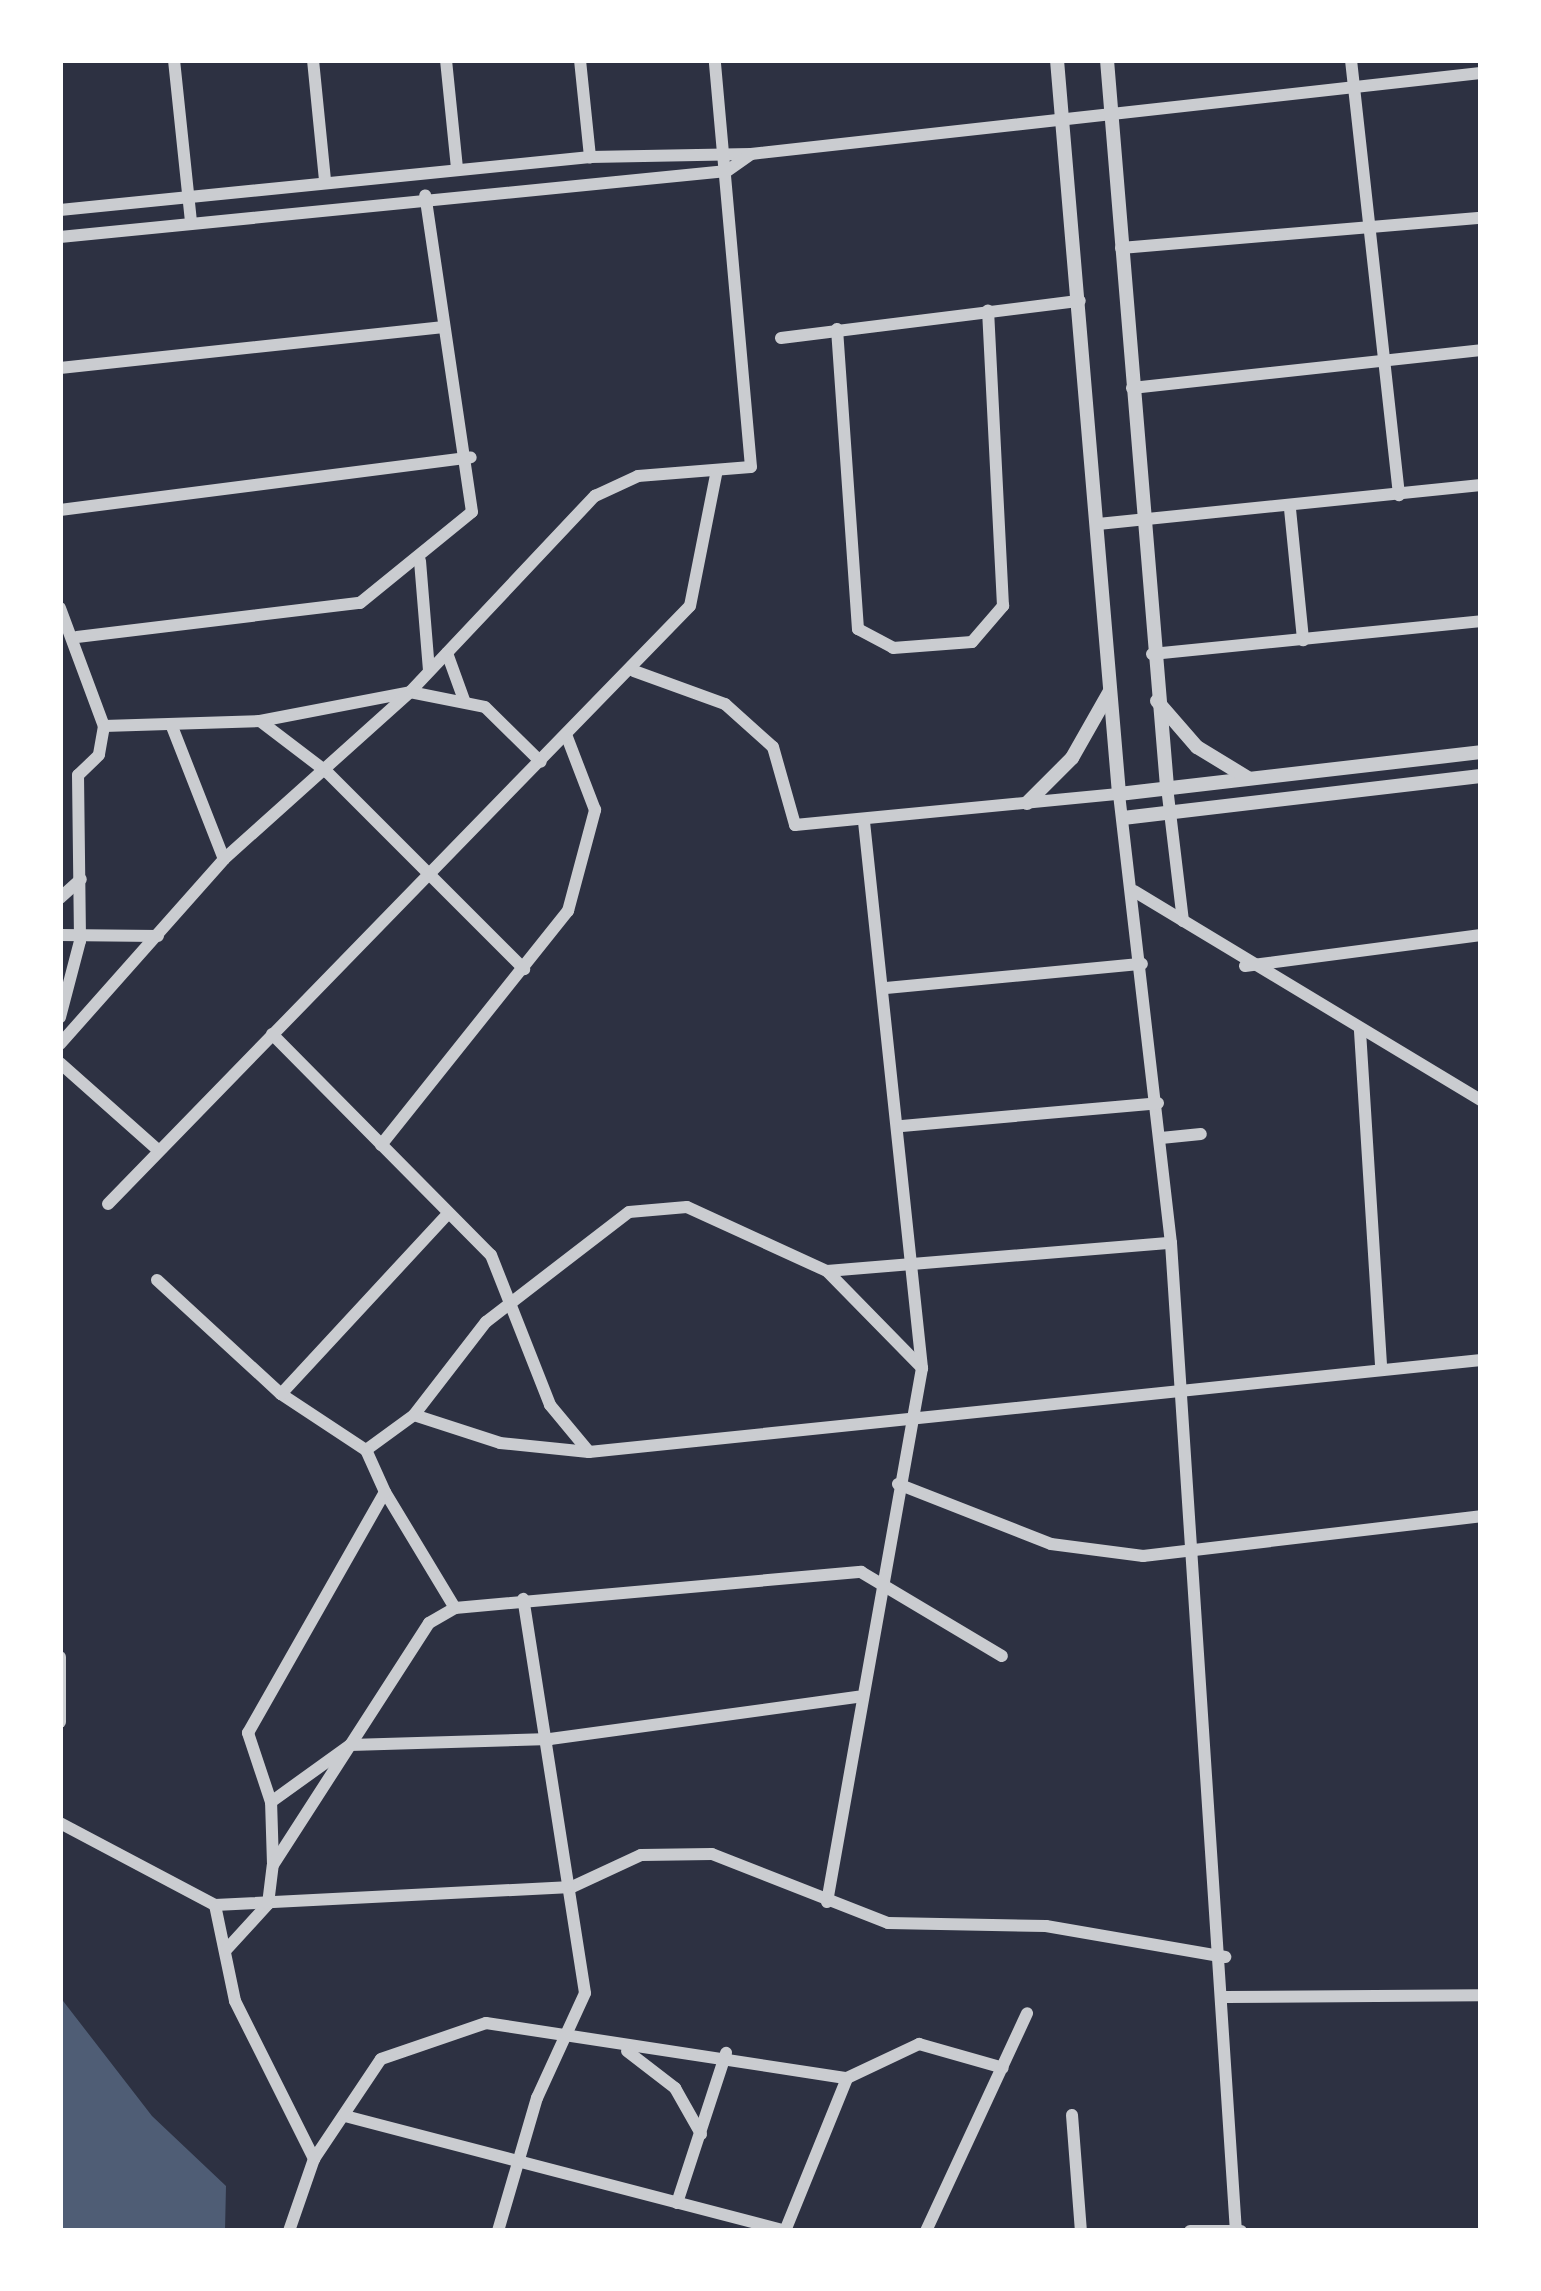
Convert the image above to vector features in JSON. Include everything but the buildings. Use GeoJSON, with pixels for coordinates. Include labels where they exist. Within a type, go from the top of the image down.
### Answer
{"type":"FeatureCollection","features":[{"type":"Feature","properties":{"kind":"street"},"geometry":{"type":"LineString","coordinates":[[174,60],[191,223]]}},
{"type":"Feature","properties":{"kind":"street"},"geometry":{"type":"LineString","coordinates":[[313,60],[326,181]]}},
{"type":"Feature","properties":{"kind":"street"},"geometry":{"type":"LineString","coordinates":[[446,60],[457,169]]}},
{"type":"Feature","properties":{"kind":"street"},"geometry":{"type":"LineString","coordinates":[[580,60],[590,157]]}},
{"type":"Feature","properties":{"kind":"street"},"geometry":{"type":"LineString","coordinates":[[60,1044],[224,859],[327,772],[410,692],[596,496],[638,476],[716,475],[751,467],[715,60]]}},
{"type":"Feature","properties":{"kind":"street"},"geometry":{"type":"LineString","coordinates":[[1057,60],[1081,301],[1119,794],[1172,1244],[1225,1957],[1238,2230],[1190,2231]]}},
{"type":"Feature","properties":{"kind":"street"},"geometry":{"type":"LineString","coordinates":[[1107,60],[1156,700],[1183,921]]}},
{"type":"Feature","properties":{"kind":"street"},"geometry":{"type":"LineString","coordinates":[[1351,60],[1399,495]]}},
{"type":"Feature","properties":{"kind":"street"},"geometry":{"type":"LineString","coordinates":[[60,209],[724,146],[751,154],[1481,73]]}},
{"type":"Feature","properties":{"kind":"street"},"geometry":{"type":"LineString","coordinates":[[60,237],[425,195],[727,171],[751,154]]}},
{"type":"Feature","properties":{"kind":"street"},"geometry":{"type":"LineString","coordinates":[[77,637],[360,603],[421,561],[472,512],[470,457],[425,195]]}},
{"type":"Feature","properties":{"kind":"street"},"geometry":{"type":"LineString","coordinates":[[1121,248],[1372,231],[1481,218]]}},
{"type":"Feature","properties":{"kind":"street"},"geometry":{"type":"LineString","coordinates":[[781,338],[1081,301]]}},
{"type":"Feature","properties":{"kind":"street"},"geometry":{"type":"LineString","coordinates":[[837,329],[858,629],[893,648],[972,642],[1003,606],[988,310]]}},
{"type":"Feature","properties":{"kind":"street"},"geometry":{"type":"LineString","coordinates":[[60,368],[444,326]]}},
{"type":"Feature","properties":{"kind":"street"},"geometry":{"type":"LineString","coordinates":[[1132,388],[1481,350]]}},
{"type":"Feature","properties":{"kind":"street"},"geometry":{"type":"LineString","coordinates":[[60,510],[470,457]]}},
{"type":"Feature","properties":{"kind":"street"},"geometry":{"type":"LineString","coordinates":[[108,1204],[431,870],[634,671],[700,590],[716,475]]}},
{"type":"Feature","properties":{"kind":"street"},"geometry":{"type":"LineString","coordinates":[[1098,524],[1290,509],[1481,485]]}},
{"type":"Feature","properties":{"kind":"street"},"geometry":{"type":"LineString","coordinates":[[1290,509],[1303,640]]}},
{"type":"Feature","properties":{"kind":"street"},"geometry":{"type":"LineString","coordinates":[[421,561],[429,672]]}},
{"type":"Feature","properties":{"kind":"street"},"geometry":{"type":"LineString","coordinates":[[60,608],[77,637],[104,726],[99,755],[77,775],[60,778]]}},
{"type":"Feature","properties":{"kind":"street"},"geometry":{"type":"LineString","coordinates":[[1152,654],[1481,621]]}},
{"type":"Feature","properties":{"kind":"street"},"geometry":{"type":"LineString","coordinates":[[447,653],[464,700]]}},
{"type":"Feature","properties":{"kind":"street"},"geometry":{"type":"LineString","coordinates":[[634,671],[725,704],[773,746],[795,825],[864,822],[1481,752]]}},
{"type":"Feature","properties":{"kind":"street"},"geometry":{"type":"LineString","coordinates":[[1027,803],[1072,758],[1110,691]]}},
{"type":"Feature","properties":{"kind":"street"},"geometry":{"type":"LineString","coordinates":[[104,726],[260,721],[410,692],[464,700],[542,762]]}},
{"type":"Feature","properties":{"kind":"street"},"geometry":{"type":"LineString","coordinates":[[1156,700],[1197,747],[1248,778]]}},
{"type":"Feature","properties":{"kind":"street"},"geometry":{"type":"LineString","coordinates":[[260,721],[327,772],[431,870],[524,969]]}},
{"type":"Feature","properties":{"kind":"street"},"geometry":{"type":"LineString","coordinates":[[171,724],[224,859]]}},
{"type":"Feature","properties":{"kind":"street"},"geometry":{"type":"LineString","coordinates":[[381,1145],[568,910],[595,810],[567,736]]}},
{"type":"Feature","properties":{"kind":"street"},"geometry":{"type":"LineString","coordinates":[[60,1017],[80,940],[77,775]]}},
{"type":"Feature","properties":{"kind":"street"},"geometry":{"type":"LineString","coordinates":[[1123,818],[1481,776]]}},
{"type":"Feature","properties":{"kind":"street"},"geometry":{"type":"LineString","coordinates":[[827,1902],[878,1578],[922,1368],[919,1266],[864,822]]}},
{"type":"Feature","properties":{"kind":"street"},"geometry":{"type":"LineString","coordinates":[[60,898],[81,879]]}},
{"type":"Feature","properties":{"kind":"street"},"geometry":{"type":"LineString","coordinates":[[1134,891],[1245,966],[1481,1100]]}},
{"type":"Feature","properties":{"kind":"street"},"geometry":{"type":"LineString","coordinates":[[60,935],[80,940],[159,936]]}},
{"type":"Feature","properties":{"kind":"street"},"geometry":{"type":"LineString","coordinates":[[1245,966],[1481,935]]}},
{"type":"Feature","properties":{"kind":"street"},"geometry":{"type":"LineString","coordinates":[[886,988],[1142,964]]}},
{"type":"Feature","properties":{"kind":"street"},"geometry":{"type":"LineString","coordinates":[[1360,1031],[1381,1369]]}},
{"type":"Feature","properties":{"kind":"street"},"geometry":{"type":"LineString","coordinates":[[272,1034],[491,1255],[514,1298],[550,1405],[589,1452]]}},
{"type":"Feature","properties":{"kind":"street"},"geometry":{"type":"LineString","coordinates":[[60,1063],[158,1150]]}},
{"type":"Feature","properties":{"kind":"street"},"geometry":{"type":"LineString","coordinates":[[902,1126],[1158,1103]]}},
{"type":"Feature","properties":{"kind":"street"},"geometry":{"type":"LineString","coordinates":[[1161,1138],[1201,1134]]}},
{"type":"Feature","properties":{"kind":"street"},"geometry":{"type":"LineString","coordinates":[[366,1450],[414,1415],[514,1298],[647,1204],[687,1207],[827,1271],[922,1368]]}},
{"type":"Feature","properties":{"kind":"street"},"geometry":{"type":"LineString","coordinates":[[281,1394],[447,1215]]}},
{"type":"Feature","properties":{"kind":"street"},"geometry":{"type":"LineString","coordinates":[[827,1271],[1172,1244]]}},
{"type":"Feature","properties":{"kind":"street"},"geometry":{"type":"LineString","coordinates":[[157,1280],[281,1394],[366,1450],[385,1492],[455,1608]]}},
{"type":"Feature","properties":{"kind":"street"},"geometry":{"type":"LineString","coordinates":[[414,1415],[500,1443],[589,1452],[1481,1360]]}},
{"type":"Feature","properties":{"kind":"street"},"geometry":{"type":"LineString","coordinates":[[898,1484],[1051,1544],[1195,1555],[1481,1516]]}},
{"type":"Feature","properties":{"kind":"street"},"geometry":{"type":"LineString","coordinates":[[225,1951],[268,1904],[273,1865],[271,1802],[248,1753],[253,1715],[385,1492]]}},
{"type":"Feature","properties":{"kind":"street"},"geometry":{"type":"LineString","coordinates":[[273,1865],[429,1623],[455,1608],[838,1570],[878,1578],[1002,1656]]}},
{"type":"Feature","properties":{"kind":"street"},"geometry":{"type":"LineString","coordinates":[[498,2231],[544,2080],[574,2030],[585,1976],[550,1739],[523,1599]]}},
{"type":"Feature","properties":{"kind":"street"},"geometry":{"type":"LineString","coordinates":[[60,1657],[60,1722]]}},
{"type":"Feature","properties":{"kind":"street"},"geometry":{"type":"LineString","coordinates":[[271,1802],[350,1745],[550,1739],[858,1697]]}},
{"type":"Feature","properties":{"kind":"street"},"geometry":{"type":"LineString","coordinates":[[60,1823],[214,1905],[572,1886],[641,1855],[712,1854],[827,1902],[921,1928],[1046,1926],[1225,1957]]}},
{"type":"Feature","properties":{"kind":"street"},"geometry":{"type":"LineString","coordinates":[[214,1905],[236,2002],[314,2158]]}},
{"type":"Feature","properties":{"kind":"street"},"geometry":{"type":"LineString","coordinates":[[1226,1997],[1481,1995]]}},
{"type":"Feature","properties":{"kind":"street"},"geometry":{"type":"LineString","coordinates":[[926,2231],[1028,2013]]}},
{"type":"Feature","properties":{"kind":"street"},"geometry":{"type":"LineString","coordinates":[[289,2231],[314,2158],[396,2047],[486,2023],[574,2030],[624,2049],[675,2089],[701,2134]]}},
{"type":"Feature","properties":{"kind":"street"},"geometry":{"type":"LineString","coordinates":[[624,2049],[726,2054],[847,2078],[919,2044],[1003,2068]]}},
{"type":"Feature","properties":{"kind":"street"},"geometry":{"type":"LineString","coordinates":[[677,2204],[726,2054]]}},
{"type":"Feature","properties":{"kind":"street"},"geometry":{"type":"LineString","coordinates":[[345,2116],[785,2231],[847,2078]]}},
{"type":"Feature","properties":{"kind":"street"},"geometry":{"type":"LineString","coordinates":[[1072,2115],[1082,2231]]}},
{"type":"Feature","properties":{"kind":"water"},"geometry":{"type":"Polygon","coordinates":[[[60,1997],[152,2116],[226,2186],[225,2231],[60,2231],[60,1997]]]}}]}
